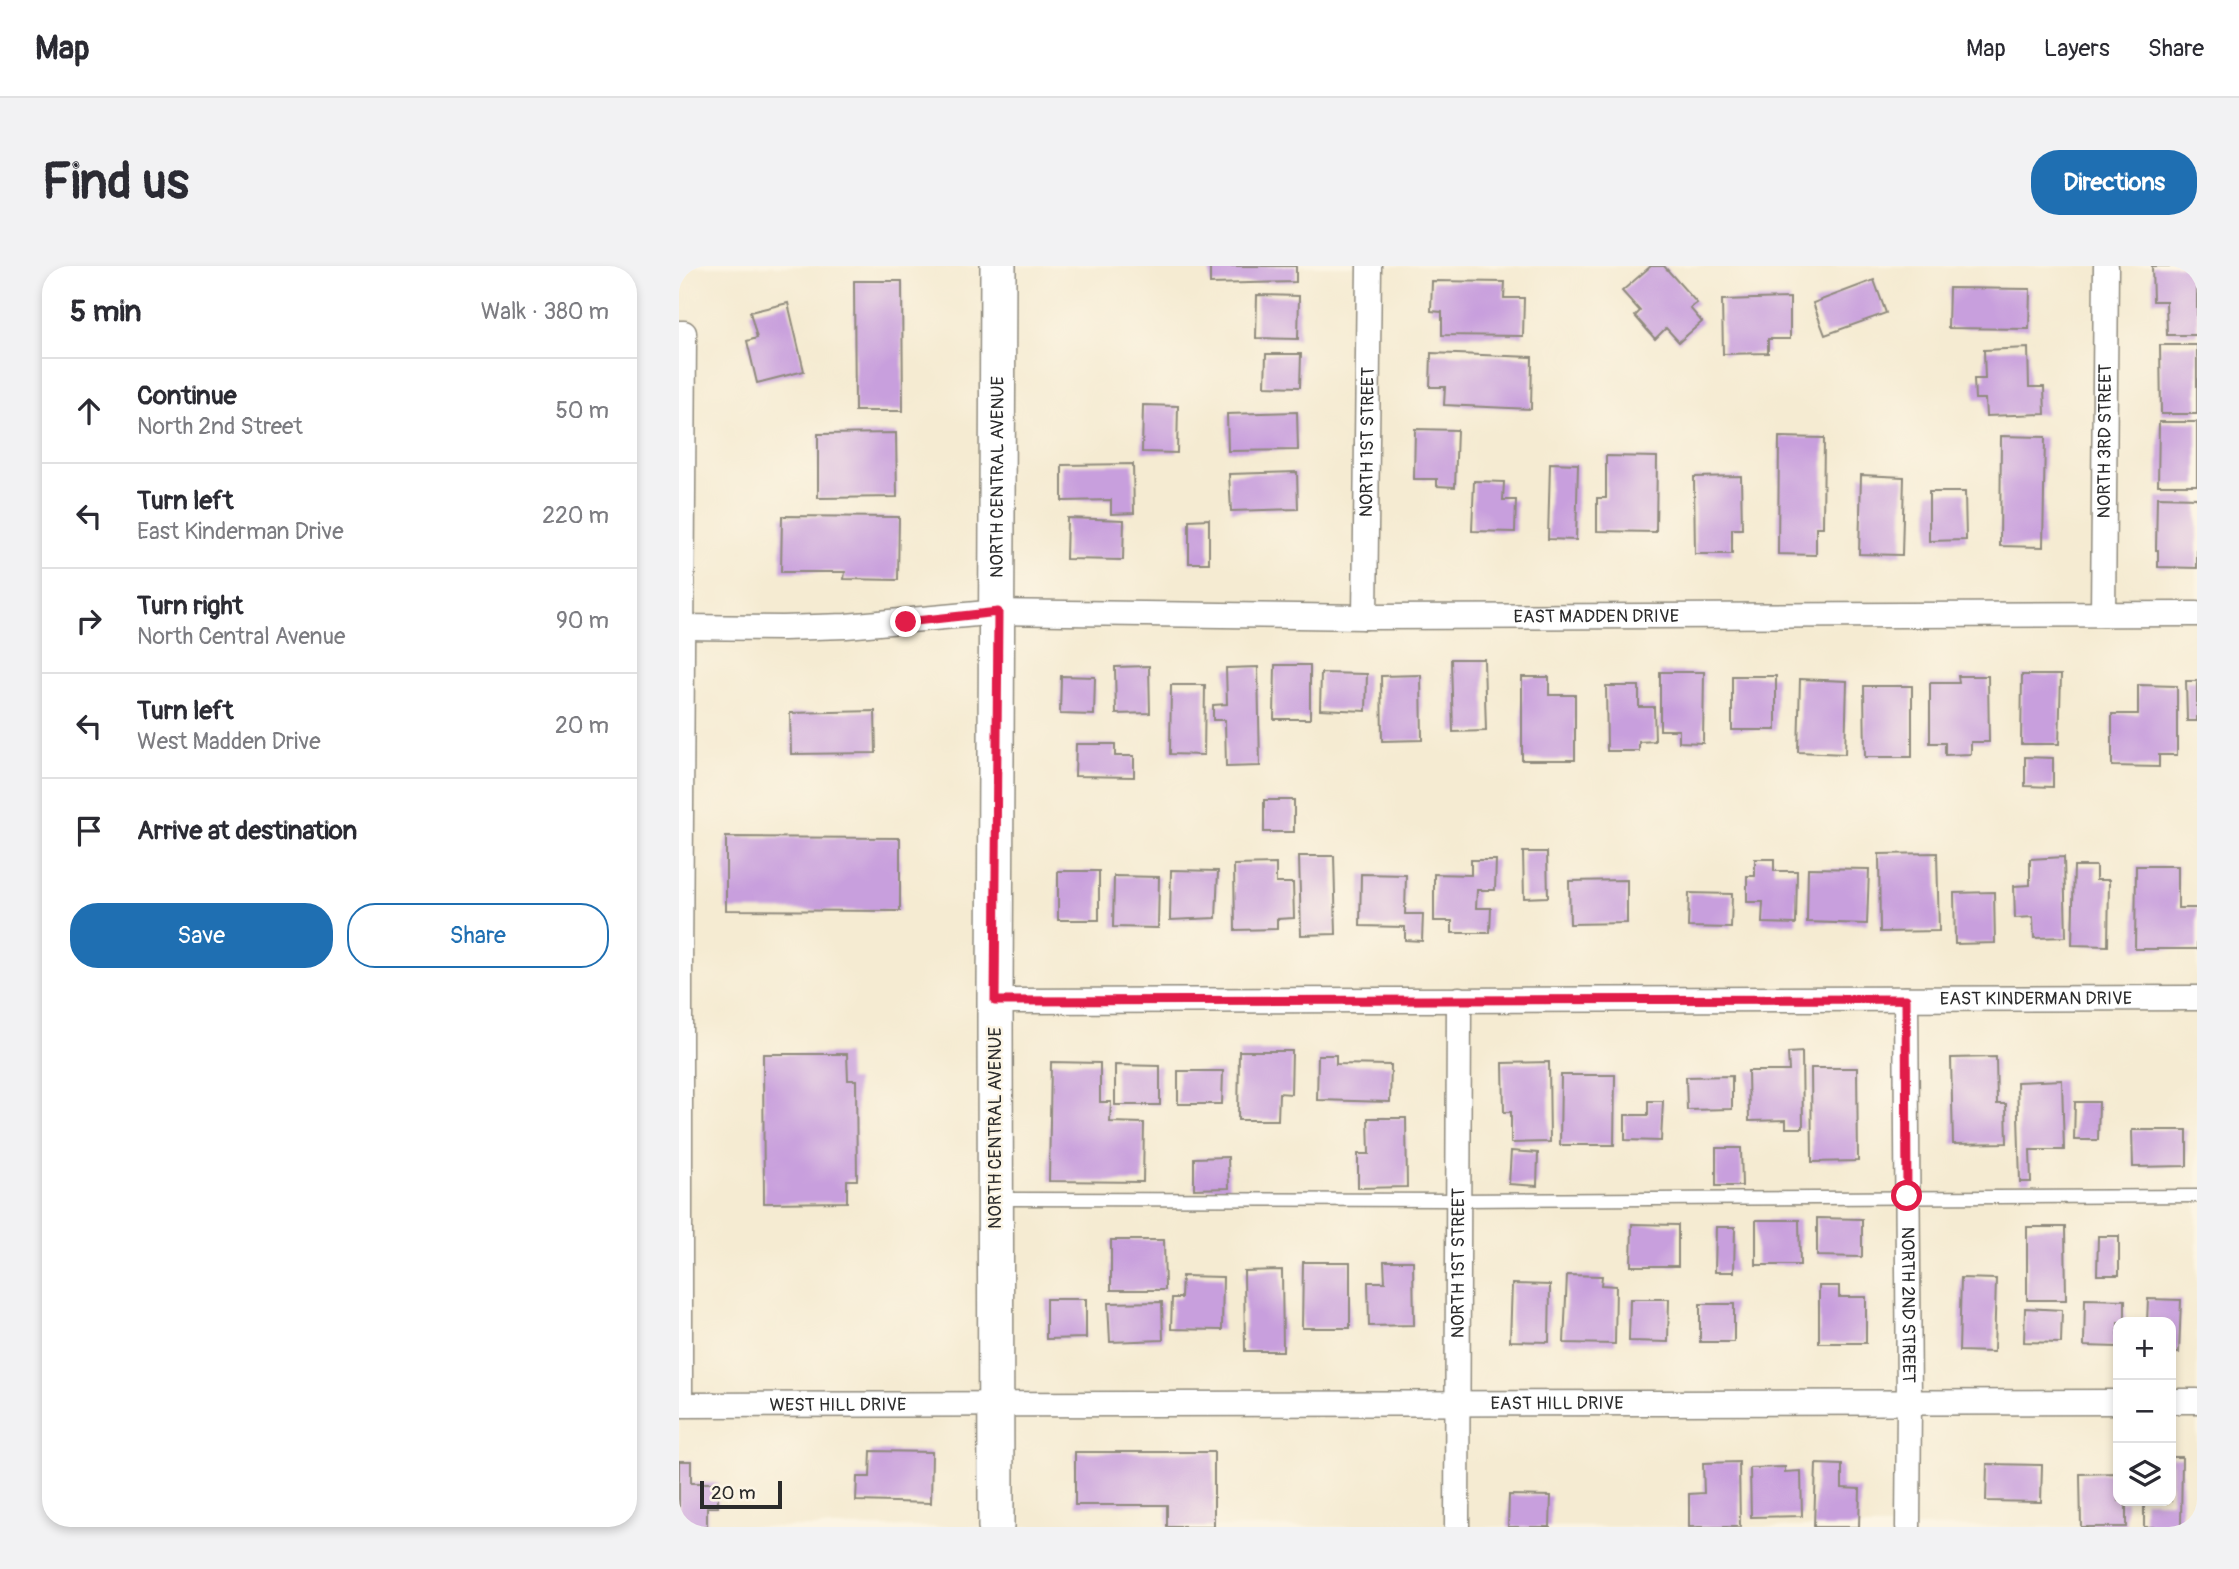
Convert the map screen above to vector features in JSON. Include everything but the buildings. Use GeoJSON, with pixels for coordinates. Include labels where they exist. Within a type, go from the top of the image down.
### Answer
{"type":"FeatureCollection","features":[{"type":"Feature","properties":{"kind":"street","name":"NORTH CENTRAL AVENUE"},"geometry":{"type":"LineString","coordinates":[[996,1527],[998,266]]}},
{"type":"Feature","properties":{"kind":"street","name":"NORTH 1ST STREET"},"geometry":{"type":"LineString","coordinates":[[1365,617],[1369,266]]}},
{"type":"Feature","properties":{"kind":"street","name":"NORTH 3RD STREET"},"geometry":{"type":"LineString","coordinates":[[2103,614],[2106,266]]}},
{"type":"Feature","properties":{"kind":"street"},"geometry":{"type":"LineString","coordinates":[[679,1405],[682,333]]}},
{"type":"Feature","properties":{"kind":"street","name":"EAST MADDEN DRIVE"},"geometry":{"type":"LineString","coordinates":[[682,627],[846,626],[998,612],[1365,617],[2197,614]]}},
{"type":"Feature","properties":{"kind":"street","name":"EAST KINDERMAN DRIVE"},"geometry":{"type":"LineString","coordinates":[[995,1001],[2197,998]]}},
{"type":"Feature","properties":{"kind":"street","name":"NORTH 1ST STREET"},"geometry":{"type":"LineString","coordinates":[[1457,1527],[1459,999]]}},
{"type":"Feature","properties":{"kind":"street","name":"NORTH 2ND STREET"},"geometry":{"type":"LineString","coordinates":[[1906,999],[1908,1527]]}},
{"type":"Feature","properties":{"kind":"street"},"geometry":{"type":"LineString","coordinates":[[2176,1401],[2197,1401]]}},
{"type":"Feature","properties":{"kind":"street","name":"EAST HILL DRIVE"},"geometry":{"type":"LineString","coordinates":[[997,1405],[2113,1402]]}},
{"type":"Feature","properties":{"kind":"street","name":"WEST HILL DRIVE"},"geometry":{"type":"LineString","coordinates":[[679,1405],[997,1405]]}},
{"type":"Feature","properties":{"kind":"lane"},"geometry":{"type":"LineString","coordinates":[[995,1199],[1458,1200],[2197,1196]]}},
{"type":"Feature","properties":{"kind":"route"},"geometry":{"type":"LineString","coordinates":[[906,622],[998,612],[995,1001],[1906,999],[1907,1196]]}}]}
